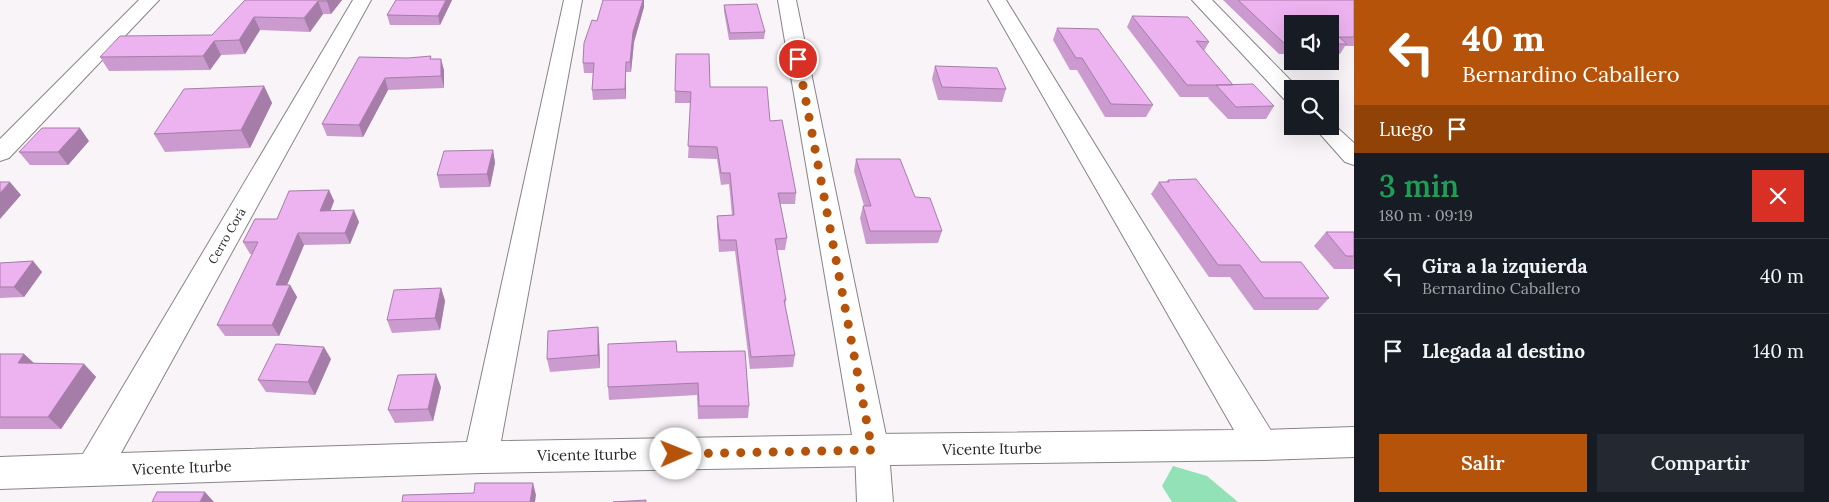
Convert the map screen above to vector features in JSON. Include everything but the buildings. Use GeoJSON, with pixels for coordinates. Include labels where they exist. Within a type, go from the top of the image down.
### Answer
{"type":"FeatureCollection","features":[{"type":"Feature","properties":{"kind":"street"},"geometry":{"type":"LineString","coordinates":[[0,153],[150,0]]}},
{"type":"Feature","properties":{"kind":"street","name":"Cerro Corá"},"geometry":{"type":"LineString","coordinates":[[92,471],[362,0]]}},
{"type":"Feature","properties":{"kind":"street"},"geometry":{"type":"LineString","coordinates":[[480,457],[573,0]]}},
{"type":"Feature","properties":{"kind":"street"},"geometry":{"type":"LineString","coordinates":[[787,0],[872,450],[875,502]]}},
{"type":"Feature","properties":{"kind":"street"},"geometry":{"type":"LineString","coordinates":[[997,0],[1261,445]]}},
{"type":"Feature","properties":{"kind":"street"},"geometry":{"type":"LineString","coordinates":[[1201,0],[1284,86]]}},
{"type":"Feature","properties":{"kind":"street"},"geometry":{"type":"LineString","coordinates":[[1333,135],[1354,157]]}},
{"type":"Feature","properties":{"kind":"street","name":"Vicente Iturbe"},"geometry":{"type":"LineString","coordinates":[[0,473],[480,457],[1354,442]]}},
{"type":"Feature","properties":{"kind":"green space"},"geometry":{"type":"Polygon","coordinates":[[[1173,466],[1207,476],[1238,502],[1172,502],[1162,486],[1173,466]]]}},
{"type":"Feature","properties":{"kind":"route"},"geometry":{"type":"LineString","coordinates":[[676,454],[872,450],[798,59]]}}]}
